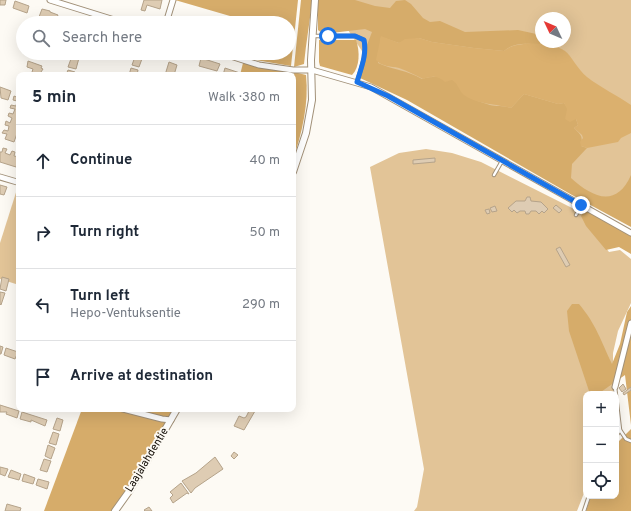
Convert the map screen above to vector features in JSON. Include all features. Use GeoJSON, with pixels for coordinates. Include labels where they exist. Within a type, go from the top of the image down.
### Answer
{"type":"FeatureCollection","features":[{"type":"Feature","properties":{"kind":"street"},"geometry":{"type":"LineString","coordinates":[[50,0],[101,16]]}},
{"type":"Feature","properties":{"kind":"street"},"geometry":{"type":"LineString","coordinates":[[168,16],[173,0]]}},
{"type":"Feature","properties":{"kind":"street"},"geometry":{"type":"LineString","coordinates":[[296,163],[306,133],[312,100],[315,0]]}},
{"type":"Feature","properties":{"kind":"street"},"geometry":{"type":"LineString","coordinates":[[243,60],[259,65],[292,70],[312,70],[357,82],[388,96],[631,233]]}},
{"type":"Feature","properties":{"kind":"street"},"geometry":{"type":"LineString","coordinates":[[0,177],[16,182]]}},
{"type":"Feature","properties":{"kind":"street"},"geometry":{"type":"LineString","coordinates":[[615,387],[631,323]]}},
{"type":"Feature","properties":{"kind":"street"},"geometry":{"type":"LineString","coordinates":[[135,412],[171,420]]}},
{"type":"Feature","properties":{"kind":"street","name":"Laajalahdentie"},"geometry":{"type":"LineString","coordinates":[[115,511],[130,490],[175,412]]}},
{"type":"Feature","properties":{"kind":"lane"},"geometry":{"type":"LineString","coordinates":[[313,36],[355,36],[364,40],[364,60],[357,82]]}},
{"type":"Feature","properties":{"kind":"lane"},"geometry":{"type":"LineString","coordinates":[[494,175],[502,161]]}},
{"type":"Feature","properties":{"kind":"lane"},"geometry":{"type":"LineString","coordinates":[[576,214],[581,205]]}},
{"type":"Feature","properties":{"kind":"lane"},"geometry":{"type":"LineString","coordinates":[[615,387],[620,430],[626,439],[631,440]]}},
{"type":"Feature","properties":{"kind":"lane"},"geometry":{"type":"LineString","coordinates":[[584,511],[588,499]]}},
{"type":"Feature","properties":{"kind":"shaded area"},"geometry":{"type":"Polygon","coordinates":[[[175,0],[298,0],[296,19],[296,16],[230,16],[175,0]]]}},
{"type":"Feature","properties":{"kind":"shaded area"},"geometry":{"type":"Polygon","coordinates":[[[301,0],[312,0],[304,64],[294,67],[295,60],[296,60],[301,0]]]}},
{"type":"Feature","properties":{"kind":"shaded area"},"geometry":{"type":"Polygon","coordinates":[[[318,0],[355,0],[375,6],[390,8],[396,1],[405,0],[411,4],[423,18],[430,22],[440,21],[465,32],[518,30],[535,34],[535,45],[516,45],[504,51],[432,42],[419,38],[399,43],[381,37],[378,63],[422,79],[436,77],[450,79],[458,84],[463,93],[467,96],[492,106],[511,108],[524,94],[558,104],[564,103],[576,119],[578,125],[574,128],[581,136],[581,146],[587,148],[572,164],[571,178],[579,185],[595,194],[611,196],[625,186],[631,175],[631,227],[572,195],[407,100],[360,78],[365,50],[372,32],[365,29],[323,34],[318,30],[318,0]]]}},
{"type":"Feature","properties":{"kind":"shaded area"},"geometry":{"type":"Polygon","coordinates":[[[328,0],[631,0],[631,188],[615,203],[586,196],[372,66],[328,0]]]}},
{"type":"Feature","properties":{"kind":"shaded area"},"geometry":{"type":"Polygon","coordinates":[[[381,36],[399,43],[405,39],[419,38],[432,42],[504,51],[510,47],[525,44],[535,44],[535,48],[559,48],[567,53],[587,77],[631,105],[631,133],[621,138],[618,142],[587,148],[581,146],[580,142],[583,138],[582,135],[574,128],[578,125],[576,119],[570,122],[565,119],[567,109],[564,103],[558,104],[524,94],[511,108],[478,102],[466,97],[452,80],[445,82],[434,77],[423,79],[402,69],[384,65],[376,60],[381,36]]]}},
{"type":"Feature","properties":{"kind":"shaded area"},"geometry":{"type":"Polygon","coordinates":[[[319,40],[356,40],[358,49],[358,63],[355,72],[352,75],[320,66],[319,40]]]}},
{"type":"Feature","properties":{"kind":"shaded area"},"geometry":{"type":"Polygon","coordinates":[[[256,60],[292,60],[291,66],[256,60]]]}},
{"type":"Feature","properties":{"kind":"shaded area"},"geometry":{"type":"Polygon","coordinates":[[[243,63],[290,72],[241,72],[243,63]]]}},
{"type":"Feature","properties":{"kind":"shaded area"},"geometry":{"type":"Polygon","coordinates":[[[296,72],[306,75],[307,86],[306,107],[296,150],[296,72]]]}},
{"type":"Feature","properties":{"kind":"shaded area"},"geometry":{"type":"Polygon","coordinates":[[[426,149],[452,153],[481,162],[580,212],[609,252],[620,250],[631,259],[631,303],[618,331],[613,353],[613,391],[583,391],[583,496],[577,511],[414,511],[417,507],[424,469],[370,167],[399,153],[426,149]]]}},
{"type":"Feature","properties":{"kind":"shaded area"},"geometry":{"type":"Polygon","coordinates":[[[16,192],[16,284],[0,279],[0,243],[16,192]]]}},
{"type":"Feature","properties":{"kind":"shaded area"},"geometry":{"type":"Polygon","coordinates":[[[586,208],[631,233],[631,254],[619,247],[606,250],[586,226],[581,216],[586,208]]]}},
{"type":"Feature","properties":{"kind":"shaded area"},"geometry":{"type":"Polygon","coordinates":[[[572,304],[579,304],[585,311],[598,333],[612,364],[620,344],[627,312],[631,306],[631,425],[625,375],[602,391],[589,391],[569,331],[567,311],[572,304]]]}},
{"type":"Feature","properties":{"kind":"shaded area"},"geometry":{"type":"Polygon","coordinates":[[[81,412],[175,412],[115,511],[44,511],[81,412]]]}},
{"type":"Feature","properties":{"kind":"shaded area"},"geometry":{"type":"Polygon","coordinates":[[[631,429],[631,511],[586,511],[590,499],[619,499],[619,441],[631,429]]]}},
{"type":"Feature","properties":{"kind":"building"},"geometry":{"type":"Polygon","coordinates":[[[0,0],[6,0],[5,5],[0,5],[0,0]]]}},
{"type":"Feature","properties":{"kind":"building"},"geometry":{"type":"Polygon","coordinates":[[[144,0],[162,0],[160,9],[147,5],[145,11],[141,10],[144,0]]]}},
{"type":"Feature","properties":{"kind":"building"},"geometry":{"type":"Polygon","coordinates":[[[15,1],[29,6],[27,13],[13,8],[15,1]]]}},
{"type":"Feature","properties":{"kind":"building"},"geometry":{"type":"Polygon","coordinates":[[[42,9],[58,15],[58,16],[39,16],[42,9]]]}},
{"type":"Feature","properties":{"kind":"building"},"geometry":{"type":"Polygon","coordinates":[[[71,60],[78,60],[76,69],[68,67],[71,60]]]}},
{"type":"Feature","properties":{"kind":"building"},"geometry":{"type":"Polygon","coordinates":[[[134,60],[142,60],[139,67],[132,65],[134,60]]]}},
{"type":"Feature","properties":{"kind":"building"},"geometry":{"type":"Polygon","coordinates":[[[200,60],[207,60],[220,64],[217,71],[199,66],[200,60]]]}},
{"type":"Feature","properties":{"kind":"building"},"geometry":{"type":"Polygon","coordinates":[[[28,61],[42,66],[41,68],[43,69],[41,72],[32,72],[33,69],[27,67],[28,61]]]}},
{"type":"Feature","properties":{"kind":"building"},"geometry":{"type":"Polygon","coordinates":[[[169,62],[177,65],[175,72],[166,72],[169,62]]]}},
{"type":"Feature","properties":{"kind":"building"},"geometry":{"type":"Polygon","coordinates":[[[131,68],[138,70],[138,72],[130,72],[131,68]]]}},
{"type":"Feature","properties":{"kind":"building"},"geometry":{"type":"Polygon","coordinates":[[[225,68],[237,72],[224,72],[225,68]]]}},
{"type":"Feature","properties":{"kind":"building"},"geometry":{"type":"Polygon","coordinates":[[[0,87],[11,91],[8,100],[1,98],[0,87]]]}},
{"type":"Feature","properties":{"kind":"building"},"geometry":{"type":"Polygon","coordinates":[[[14,96],[16,97],[16,101],[13,100],[14,96]]]}},
{"type":"Feature","properties":{"kind":"building"},"geometry":{"type":"Polygon","coordinates":[[[11,105],[16,106],[16,136],[14,142],[5,139],[7,134],[2,133],[4,130],[8,131],[9,126],[5,125],[6,121],[10,123],[12,118],[8,116],[9,113],[13,114],[15,109],[10,108],[11,105]]]}},
{"type":"Feature","properties":{"kind":"building"},"geometry":{"type":"Polygon","coordinates":[[[3,148],[7,149],[5,153],[10,155],[12,151],[15,152],[14,156],[16,156],[16,167],[0,162],[0,152],[2,152],[3,148]]]}},
{"type":"Feature","properties":{"kind":"building"},"geometry":{"type":"Polygon","coordinates":[[[435,158],[435,162],[413,164],[413,160],[435,158]]]}},
{"type":"Feature","properties":{"kind":"building"},"geometry":{"type":"Polygon","coordinates":[[[0,185],[7,187],[4,195],[0,194],[0,185]]]}},
{"type":"Feature","properties":{"kind":"building"},"geometry":{"type":"Polygon","coordinates":[[[527,197],[530,197],[531,201],[541,202],[548,209],[544,213],[542,211],[539,214],[536,211],[531,211],[529,214],[526,214],[525,211],[520,211],[517,213],[514,210],[512,212],[508,208],[516,201],[525,201],[527,197]]]}},
{"type":"Feature","properties":{"kind":"building"},"geometry":{"type":"Polygon","coordinates":[[[556,205],[562,210],[559,213],[553,208],[556,205]]]}},
{"type":"Feature","properties":{"kind":"building"},"geometry":{"type":"Polygon","coordinates":[[[495,206],[497,211],[492,212],[490,208],[495,206]]]}},
{"type":"Feature","properties":{"kind":"building"},"geometry":{"type":"Polygon","coordinates":[[[489,209],[490,213],[487,214],[485,210],[489,209]]]}},
{"type":"Feature","properties":{"kind":"building"},"geometry":{"type":"Polygon","coordinates":[[[560,247],[570,265],[566,267],[556,249],[560,247]]]}},
{"type":"Feature","properties":{"kind":"building"},"geometry":{"type":"Polygon","coordinates":[[[2,277],[9,279],[6,291],[0,289],[2,277]]]}},
{"type":"Feature","properties":{"kind":"building"},"geometry":{"type":"Polygon","coordinates":[[[0,292],[5,293],[1,305],[0,304],[0,292]]]}},
{"type":"Feature","properties":{"kind":"building"},"geometry":{"type":"Polygon","coordinates":[[[0,346],[3,347],[1,354],[0,354],[0,346]]]}},
{"type":"Feature","properties":{"kind":"building"},"geometry":{"type":"Polygon","coordinates":[[[6,348],[16,351],[15,359],[4,355],[6,348]]]}},
{"type":"Feature","properties":{"kind":"building"},"geometry":{"type":"Polygon","coordinates":[[[623,384],[626,389],[622,392],[619,388],[623,384]]]}},
{"type":"Feature","properties":{"kind":"building"},"geometry":{"type":"Polygon","coordinates":[[[631,387],[631,390],[624,395],[623,393],[631,387]]]}},
{"type":"Feature","properties":{"kind":"building"},"geometry":{"type":"Polygon","coordinates":[[[0,405],[19,412],[17,418],[6,414],[7,412],[0,412],[0,405]]]}},
{"type":"Feature","properties":{"kind":"building"},"geometry":{"type":"Polygon","coordinates":[[[22,412],[47,420],[45,426],[31,420],[31,422],[20,419],[22,412]]]}},
{"type":"Feature","properties":{"kind":"building"},"geometry":{"type":"Polygon","coordinates":[[[248,412],[254,412],[244,430],[234,426],[239,416],[244,418],[248,412]]]}},
{"type":"Feature","properties":{"kind":"building"},"geometry":{"type":"Polygon","coordinates":[[[57,418],[63,420],[60,431],[53,429],[57,418]]]}},
{"type":"Feature","properties":{"kind":"building"},"geometry":{"type":"Polygon","coordinates":[[[53,432],[59,434],[56,445],[49,443],[53,432]]]}},
{"type":"Feature","properties":{"kind":"building"},"geometry":{"type":"Polygon","coordinates":[[[48,445],[55,448],[51,459],[45,456],[48,445]]]}},
{"type":"Feature","properties":{"kind":"building"},"geometry":{"type":"Polygon","coordinates":[[[234,452],[238,455],[234,459],[231,456],[234,452]]]}},
{"type":"Feature","properties":{"kind":"building"},"geometry":{"type":"Polygon","coordinates":[[[215,457],[223,469],[195,488],[191,493],[182,481],[196,473],[215,457]]]}},
{"type":"Feature","properties":{"kind":"building"},"geometry":{"type":"Polygon","coordinates":[[[44,459],[51,461],[47,472],[40,470],[44,459]]]}},
{"type":"Feature","properties":{"kind":"building"},"geometry":{"type":"Polygon","coordinates":[[[0,467],[8,469],[5,476],[0,474],[0,467]]]}},
{"type":"Feature","properties":{"kind":"building"},"geometry":{"type":"Polygon","coordinates":[[[11,470],[21,474],[19,480],[8,477],[11,470]]]}},
{"type":"Feature","properties":{"kind":"building"},"geometry":{"type":"Polygon","coordinates":[[[24,474],[35,478],[33,484],[22,481],[24,474]]]}},
{"type":"Feature","properties":{"kind":"building"},"geometry":{"type":"Polygon","coordinates":[[[38,479],[49,482],[47,489],[36,485],[38,479]]]}},
{"type":"Feature","properties":{"kind":"building"},"geometry":{"type":"Polygon","coordinates":[[[181,483],[189,494],[187,493],[173,503],[170,498],[173,495],[170,492],[181,483]]]}},
{"type":"Feature","properties":{"kind":"building"},"geometry":{"type":"Polygon","coordinates":[[[7,504],[21,508],[20,511],[5,511],[7,504]]]}},
{"type":"Feature","properties":{"kind":"building"},"geometry":{"type":"Polygon","coordinates":[[[149,507],[152,511],[144,510],[149,507]]]}},
{"type":"Feature","properties":{"kind":"route"},"geometry":{"type":"LineString","coordinates":[[328,36],[355,36],[364,40],[364,60],[357,82],[371,87],[388,96],[581,205]]}}]}
